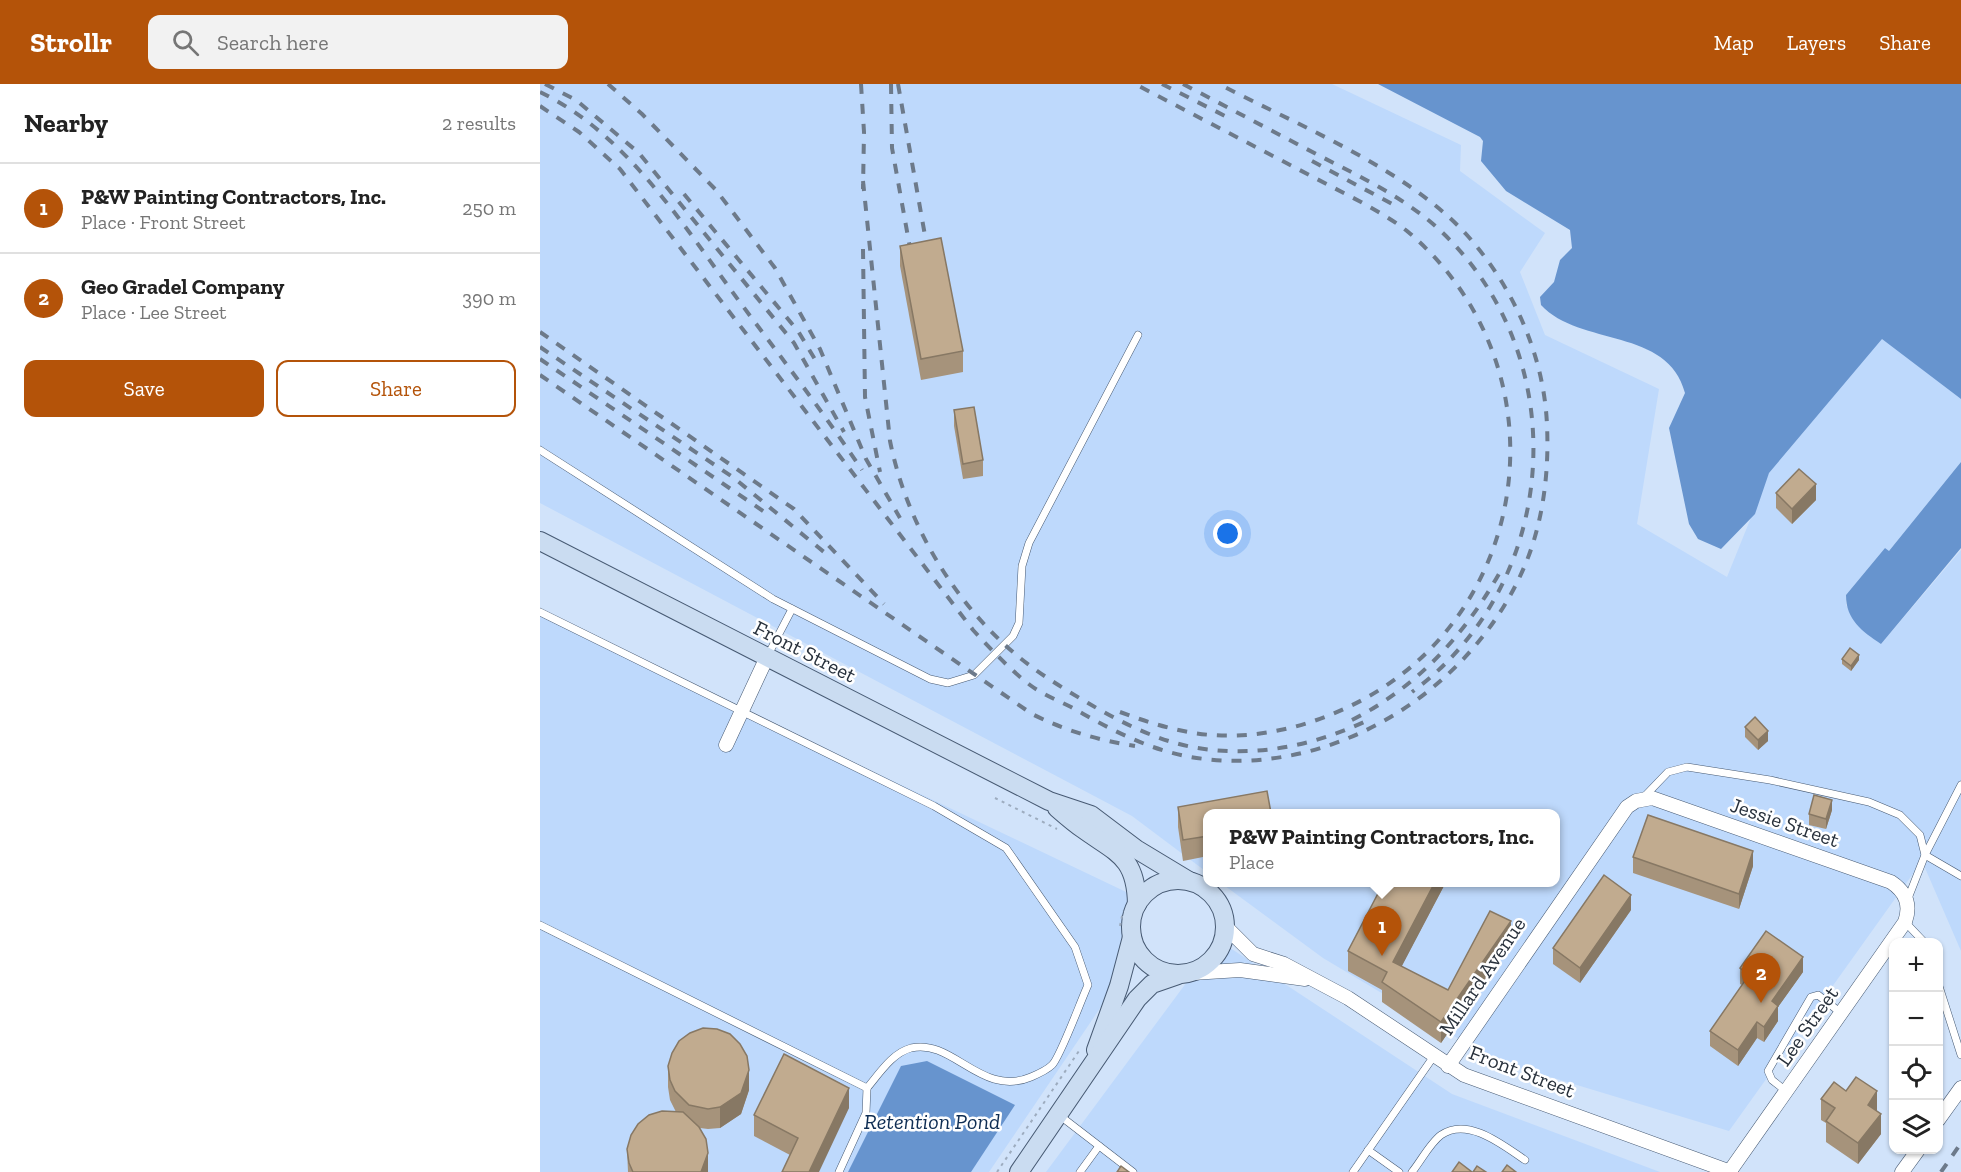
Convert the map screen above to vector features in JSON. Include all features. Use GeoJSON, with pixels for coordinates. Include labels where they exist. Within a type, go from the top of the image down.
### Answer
{"type":"FeatureCollection","features":[{"type":"Feature","properties":{"kind":"street","name":"Front Street"},"geometry":{"type":"LineString","coordinates":[[540,541],[1049,801],[1091,815],[1136,849],[1189,881]]}},
{"type":"Feature","properties":{"kind":"street"},"geometry":{"type":"LineString","coordinates":[[726,745],[767,657]]}},
{"type":"Feature","properties":{"kind":"street","name":"Jessie Street"},"geometry":{"type":"LineString","coordinates":[[1641,800],[1652,798],[1886,879],[1899,888],[1907,901]]}},
{"type":"Feature","properties":{"kind":"street","name":"Millard Avenue"},"geometry":{"type":"LineString","coordinates":[[1448,1065],[1627,807],[1641,800]]}},
{"type":"Feature","properties":{"kind":"street","name":"Front Street"},"geometry":{"type":"LineString","coordinates":[[1049,801],[1083,830],[1119,854],[1133,875],[1137,904]]}},
{"type":"Feature","properties":{"kind":"street"},"geometry":{"type":"LineString","coordinates":[[1019,1172],[1142,994],[1158,981],[1185,974],[1215,957],[1223,943],[1226,927],[1223,913],[1214,897],[1203,887],[1189,881],[1172,880],[1157,885],[1137,904],[1132,921],[1132,937],[1119,986],[1091,1066]]}},
{"type":"Feature","properties":{"kind":"street","name":"Lee Street"},"geometry":{"type":"LineString","coordinates":[[1730,1172],[1905,922],[1907,901]]}},
{"type":"Feature","properties":{"kind":"street","name":"Front Street"},"geometry":{"type":"LineString","coordinates":[[1226,927],[1253,954],[1284,964],[1365,1008],[1448,1065],[1517,1095],[1730,1172]]}},
{"type":"Feature","properties":{"kind":"street"},"geometry":{"type":"LineString","coordinates":[[1132,937],[1138,952],[1148,964],[1162,972],[1185,974]]}},
{"type":"Feature","properties":{"kind":"street","name":"Front Street"},"geometry":{"type":"LineString","coordinates":[[1185,974],[1240,970],[1313,980]]}},
{"type":"Feature","properties":{"kind":"street"},"geometry":{"type":"LineString","coordinates":[[1943,1113],[1961,1088]]}},
{"type":"Feature","properties":{"kind":"street"},"geometry":{"type":"LineString","coordinates":[[1902,1172],[1915,1154]]}},
{"type":"Feature","properties":{"kind":"lane"},"geometry":{"type":"LineString","coordinates":[[540,450],[792,609],[930,679],[948,683],[974,675],[996,654],[1016,629],[1019,623],[1022,566],[1029,543],[1138,335]]}},
{"type":"Feature","properties":{"kind":"lane"},"geometry":{"type":"LineString","coordinates":[[767,657],[792,609]]}},
{"type":"Feature","properties":{"kind":"lane"},"geometry":{"type":"LineString","coordinates":[[540,612],[934,806],[1006,848],[1075,947],[1088,986],[1053,1065],[1020,1082],[1001,1083],[931,1047],[911,1048],[895,1057],[867,1088],[866,1113],[839,1172]]}},
{"type":"Feature","properties":{"kind":"lane"},"geometry":{"type":"LineString","coordinates":[[1641,800],[1668,772],[1687,767],[1770,780],[1869,802],[1899,815],[1920,835],[1924,855],[1961,876]]}},
{"type":"Feature","properties":{"kind":"lane"},"geometry":{"type":"LineString","coordinates":[[1907,901],[1924,855],[1961,785]]}},
{"type":"Feature","properties":{"kind":"lane"},"geometry":{"type":"LineString","coordinates":[[1905,922],[1920,938]]}},
{"type":"Feature","properties":{"kind":"lane"},"geometry":{"type":"LineString","coordinates":[[540,925],[867,1088]]}},
{"type":"Feature","properties":{"kind":"lane"},"geometry":{"type":"LineString","coordinates":[[1941,992],[1961,1055]]}},
{"type":"Feature","properties":{"kind":"lane"},"geometry":{"type":"LineString","coordinates":[[1786,1091],[1772,1080],[1768,1071],[1811,997],[1818,995],[1842,1013]]}},
{"type":"Feature","properties":{"kind":"lane"},"geometry":{"type":"LineString","coordinates":[[1353,1172],[1434,1056]]}},
{"type":"Feature","properties":{"kind":"lane"},"geometry":{"type":"LineString","coordinates":[[1059,1114],[1133,1172]]}},
{"type":"Feature","properties":{"kind":"lane"},"geometry":{"type":"LineString","coordinates":[[1412,1172],[1440,1136],[1451,1131],[1468,1130],[1491,1137],[1525,1160]]}},
{"type":"Feature","properties":{"kind":"lane"},"geometry":{"type":"LineString","coordinates":[[1080,1172],[1099,1146]]}},
{"type":"Feature","properties":{"kind":"lane"},"geometry":{"type":"LineString","coordinates":[[1368,1150],[1399,1172]]}},
{"type":"Feature","properties":{"kind":"shaded area"},"geometry":{"type":"Polygon","coordinates":[[[540,84],[1332,84],[1461,145],[1460,171],[1545,233],[1520,272],[1545,335],[1659,389],[1637,524],[1727,577],[1769,473],[1882,338],[1961,399],[1961,462],[1889,551],[1885,548],[1846,595],[1846,605],[1881,644],[1961,550],[1961,951],[1922,861],[1729,1131],[1494,1060],[1323,958],[1226,887],[1560,887],[1560,809],[1203,809],[1203,869],[1132,816],[540,503],[540,84]]]}},
{"type":"Feature","properties":{"kind":"shaded area"},"geometry":{"type":"Polygon","coordinates":[[[540,613],[1145,901],[1132,961],[989,1172],[540,1172],[540,613]]]}},
{"type":"Feature","properties":{"kind":"shaded area"},"geometry":{"type":"Polygon","coordinates":[[[1218,940],[1452,1094],[1660,1172],[1046,1172],[1218,940]]]}},
{"type":"Feature","properties":{"kind":"water"},"geometry":{"type":"Polygon","coordinates":[[[1378,84],[1961,84],[1961,399],[1882,339],[1769,473],[1755,514],[1721,549],[1698,539],[1689,524],[1669,428],[1685,393],[1676,372],[1661,357],[1642,347],[1578,327],[1558,318],[1541,305],[1540,297],[1554,282],[1560,260],[1572,248],[1570,230],[1506,191],[1481,161],[1483,141],[1480,137],[1378,84]]]}},
{"type":"Feature","properties":{"kind":"water"},"geometry":{"type":"Polygon","coordinates":[[[1961,462],[1961,548],[1881,644],[1856,624],[1849,611],[1846,595],[1885,548],[1889,551],[1961,462]]]}},
{"type":"Feature","properties":{"kind":"water","name":"Retention Pond"},"geometry":{"type":"Polygon","coordinates":[[[927,1061],[1015,1105],[971,1172],[848,1172],[901,1066],[927,1061]]]}},
{"type":"Feature","properties":{"kind":"building"},"geometry":{"type":"Polygon","coordinates":[[[941,238],[963,351],[921,359],[900,246],[941,238]]]}},
{"type":"Feature","properties":{"kind":"building"},"geometry":{"type":"Polygon","coordinates":[[[974,407],[983,460],[963,464],[954,410],[974,407]]]}},
{"type":"Feature","properties":{"kind":"building"},"geometry":{"type":"Polygon","coordinates":[[[1799,469],[1816,484],[1792,509],[1776,493],[1799,469]]]}},
{"type":"Feature","properties":{"kind":"building"},"geometry":{"type":"Polygon","coordinates":[[[1850,648],[1859,655],[1851,666],[1842,659],[1850,648]]]}},
{"type":"Feature","properties":{"kind":"building"},"geometry":{"type":"Polygon","coordinates":[[[1755,717],[1768,731],[1758,740],[1745,727],[1755,717]]]}},
{"type":"Feature","properties":{"kind":"building"},"geometry":{"type":"Polygon","coordinates":[[[1267,791],[1270,809],[1203,809],[1203,837],[1183,840],[1178,807],[1267,791]]]}},
{"type":"Feature","properties":{"kind":"building"},"geometry":{"type":"Polygon","coordinates":[[[1814,795],[1832,800],[1826,819],[1809,814],[1814,795]]]}},
{"type":"Feature","properties":{"kind":"building"},"geometry":{"type":"Polygon","coordinates":[[[1648,815],[1753,851],[1739,894],[1633,857],[1648,815]]]}},
{"type":"Feature","properties":{"kind":"building"},"geometry":{"type":"Polygon","coordinates":[[[1604,875],[1631,895],[1580,968],[1553,948],[1604,875]]]}},
{"type":"Feature","properties":{"kind":"building"},"geometry":{"type":"Polygon","coordinates":[[[1381,887],[1432,887],[1393,962],[1448,990],[1490,911],[1511,921],[1441,1022],[1382,982],[1387,972],[1348,951],[1381,887]]]}},
{"type":"Feature","properties":{"kind":"building"},"geometry":{"type":"Polygon","coordinates":[[[1766,931],[1803,957],[1772,1001],[1778,1006],[1764,1027],[1757,1022],[1738,1050],[1710,1031],[1749,975],[1740,968],[1766,931]]]}},
{"type":"Feature","properties":{"kind":"building"},"geometry":{"type":"Polygon","coordinates":[[[703,1028],[717,1029],[730,1034],[747,1056],[749,1070],[741,1093],[720,1107],[708,1109],[689,1105],[675,1091],[670,1080],[668,1066],[679,1041],[703,1028]]]}},
{"type":"Feature","properties":{"kind":"building"},"geometry":{"type":"Polygon","coordinates":[[[784,1054],[849,1088],[809,1172],[782,1172],[798,1138],[754,1115],[784,1054]]]}},
{"type":"Feature","properties":{"kind":"building"},"geometry":{"type":"Polygon","coordinates":[[[1856,1077],[1877,1091],[1868,1105],[1881,1114],[1858,1143],[1826,1121],[1835,1108],[1821,1099],[1834,1082],[1846,1091],[1856,1077]]]}},
{"type":"Feature","properties":{"kind":"building"},"geometry":{"type":"Polygon","coordinates":[[[662,1111],[683,1112],[699,1127],[706,1139],[708,1153],[701,1172],[633,1172],[627,1149],[631,1135],[638,1124],[649,1115],[662,1111]]]}},
{"type":"Feature","properties":{"kind":"building"},"geometry":{"type":"Polygon","coordinates":[[[1459,1162],[1472,1172],[1452,1172],[1459,1162]]]}},
{"type":"Feature","properties":{"kind":"building"},"geometry":{"type":"Polygon","coordinates":[[[1507,1165],[1516,1172],[1502,1172],[1507,1165]]]}},
{"type":"Feature","properties":{"kind":"building"},"geometry":{"type":"Polygon","coordinates":[[[1121,1166],[1129,1172],[1117,1172],[1121,1166]]]}},
{"type":"Feature","properties":{"kind":"building"},"geometry":{"type":"Polygon","coordinates":[[[1477,1166],[1486,1172],[1473,1172],[1477,1166]]]}},
{"type":"Feature","properties":{"kind":"railway"},"geometry":{"type":"LineString","coordinates":[[545,84],[576,100],[639,153],[794,343],[844,432]]}},
{"type":"Feature","properties":{"kind":"railway"},"geometry":{"type":"LineString","coordinates":[[608,84],[642,114],[716,190],[775,268],[820,349],[866,459],[900,518]]}},
{"type":"Feature","properties":{"kind":"railway"},"geometry":{"type":"LineString","coordinates":[[861,84],[864,132],[863,189]]}},
{"type":"Feature","properties":{"kind":"railway"},"geometry":{"type":"LineString","coordinates":[[891,84],[892,148],[912,259]]}},
{"type":"Feature","properties":{"kind":"railway"},"geometry":{"type":"LineString","coordinates":[[898,84],[929,258]]}},
{"type":"Feature","properties":{"kind":"railway"},"geometry":{"type":"LineString","coordinates":[[1120,712],[1185,731],[1232,736],[1290,728],[1344,709],[1408,669],[1457,617],[1491,555],[1508,488],[1508,419],[1492,350],[1458,287],[1407,231],[1361,202],[1135,84]]}},
{"type":"Feature","properties":{"kind":"railway"},"geometry":{"type":"LineString","coordinates":[[1162,84],[1229,118]]}},
{"type":"Feature","properties":{"kind":"railway"},"geometry":{"type":"LineString","coordinates":[[1183,84],[1364,179],[1393,195],[1420,214],[1433,224],[1479,275],[1511,334],[1529,397],[1533,462],[1523,527],[1500,589],[1463,645],[1412,692]]}},
{"type":"Feature","properties":{"kind":"railway"},"geometry":{"type":"LineString","coordinates":[[540,106],[579,132],[620,169],[973,630],[1000,659],[1030,685],[1045,694],[1119,733],[1152,747],[1205,759],[1256,760],[1307,752],[1355,735],[1400,711],[1442,680],[1477,643],[1507,601],[1529,555],[1544,491],[1547,425],[1540,373],[1523,323],[1498,276],[1466,234],[1441,210],[1382,169],[1350,150],[1219,84]]}},
{"type":"Feature","properties":{"kind":"railway"},"geometry":{"type":"LineString","coordinates":[[540,92],[571,110],[600,132],[652,184],[802,385],[862,470]]}},
{"type":"Feature","properties":{"kind":"railway"},"geometry":{"type":"LineString","coordinates":[[1312,161],[1394,205]]}},
{"type":"Feature","properties":{"kind":"railway"},"geometry":{"type":"LineString","coordinates":[[863,181],[890,441],[897,469],[917,524],[931,550],[946,576],[982,622],[1023,660],[1066,690],[1125,723],[1179,744],[1214,750],[1258,751],[1323,738],[1364,722]]}},
{"type":"Feature","properties":{"kind":"railway"},"geometry":{"type":"LineString","coordinates":[[684,194],[798,331],[819,366]]}},
{"type":"Feature","properties":{"kind":"railway"},"geometry":{"type":"LineString","coordinates":[[863,249],[865,397],[880,472]]}},
{"type":"Feature","properties":{"kind":"railway"},"geometry":{"type":"LineString","coordinates":[[540,332],[794,509],[884,604]]}},
{"type":"Feature","properties":{"kind":"railway"},"geometry":{"type":"LineString","coordinates":[[540,347],[734,478],[830,557]]}},
{"type":"Feature","properties":{"kind":"railway"},"geometry":{"type":"LineString","coordinates":[[540,359],[766,513]]}},
{"type":"Feature","properties":{"kind":"railway"},"geometry":{"type":"LineString","coordinates":[[540,375],[1032,714],[1082,734],[1135,746]]}},
{"type":"Feature","properties":{"kind":"railway"},"geometry":{"type":"LineString","coordinates":[[1352,720],[1397,692],[1437,658],[1471,617],[1500,572]]}},
{"type":"Feature","properties":{"kind":"railway"},"geometry":{"type":"LineString","coordinates":[[1941,1172],[1961,1143]]}},
{"type":"Feature","properties":{"kind":"place","name":"P&W Painting Contractors, Inc."},"geometry":{"type":"Point","coordinates":[1382,956]}},
{"type":"Feature","properties":{"kind":"place","name":"Geo Gradel Company"},"geometry":{"type":"Point","coordinates":[1761,1003]}}]}
